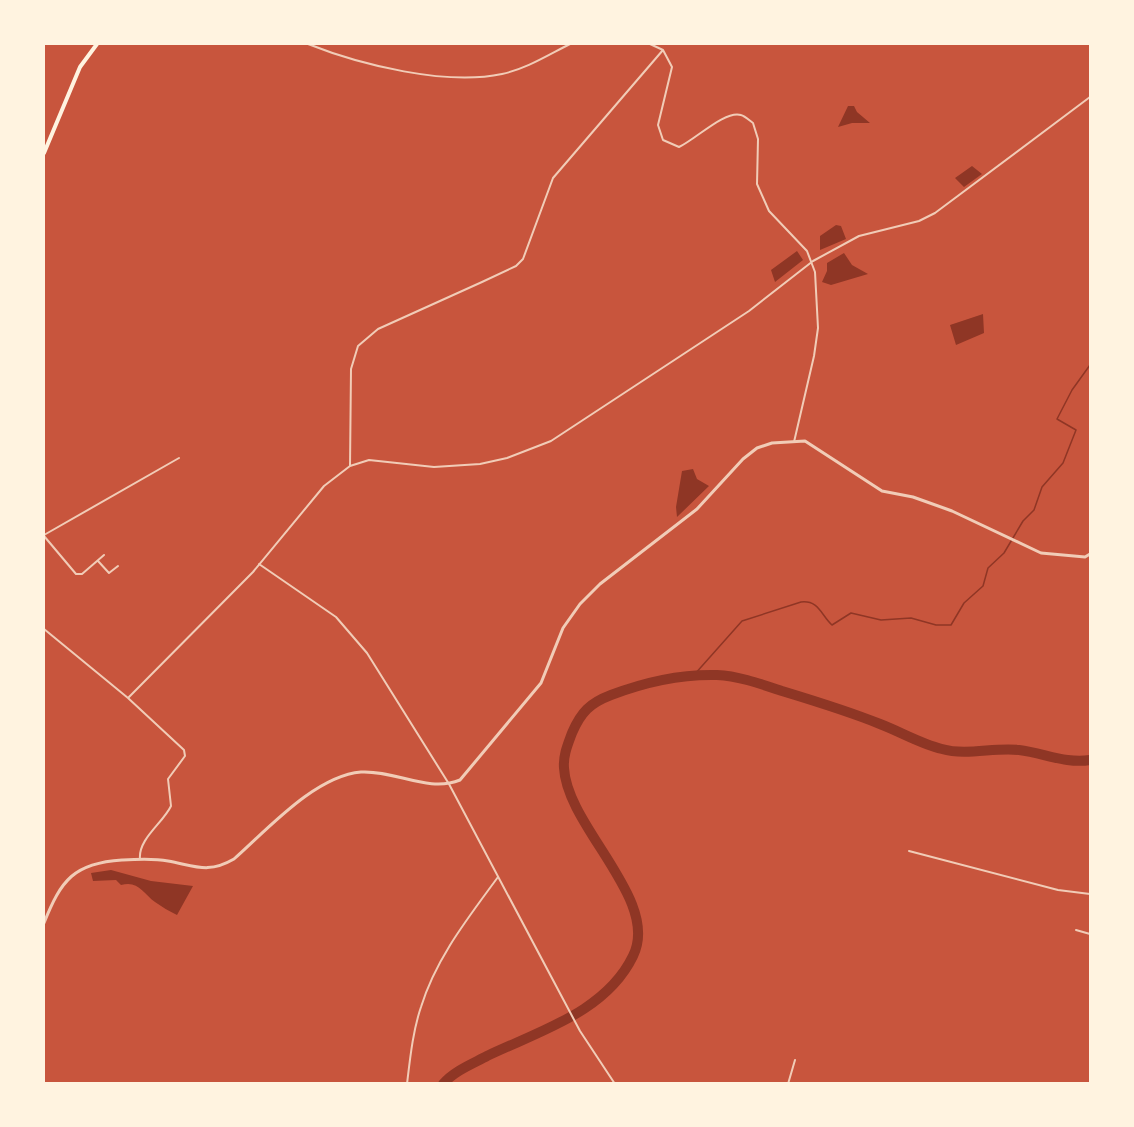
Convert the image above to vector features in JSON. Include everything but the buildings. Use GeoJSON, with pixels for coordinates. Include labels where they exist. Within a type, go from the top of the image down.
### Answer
{"type":"FeatureCollection","features":[{"type":"Feature","properties":{"kind":"main road"},"geometry":{"type":"LineString","coordinates":[[44,153],[80,67],[97,44]]}},
{"type":"Feature","properties":{"kind":"street"},"geometry":{"type":"LineString","coordinates":[[308,44],[420,74],[466,79],[504,74],[533,63],[570,44]]}},
{"type":"Feature","properties":{"kind":"street"},"geometry":{"type":"LineString","coordinates":[[650,44],[663,50],[672,67],[658,125],[663,140],[679,147],[696,138],[724,116],[741,115],[753,123],[758,140],[757,184],[769,211],[789,231],[813,261],[818,328],[814,356],[794,442]]}},
{"type":"Feature","properties":{"kind":"street"},"geometry":{"type":"LineString","coordinates":[[350,466],[351,369],[358,346],[378,329],[482,282],[523,259],[553,178],[663,50]]}},
{"type":"Feature","properties":{"kind":"street"},"geometry":{"type":"LineString","coordinates":[[128,698],[259,564],[324,486],[350,466],[369,460],[428,467],[480,464],[507,458],[551,441],[749,311],[813,261],[859,236],[919,221],[935,213],[1090,98]]}},
{"type":"Feature","properties":{"kind":"street"},"geometry":{"type":"LineString","coordinates":[[44,923],[60,888],[79,869],[105,861],[140,859],[170,861],[209,869],[222,866],[234,859],[324,782],[361,772],[449,784],[460,780],[541,683],[563,628],[580,604],[600,584],[697,509],[743,459],[757,448],[772,443],[805,441],[882,491],[913,497],[952,511],[1041,553],[1085,556],[1090,554]]}},
{"type":"Feature","properties":{"kind":"street"},"geometry":{"type":"LineString","coordinates":[[104,555],[82,574],[76,574],[44,535],[179,458]]}},
{"type":"Feature","properties":{"kind":"street"},"geometry":{"type":"LineString","coordinates":[[98,560],[109,573],[118,566]]}},
{"type":"Feature","properties":{"kind":"street"},"geometry":{"type":"LineString","coordinates":[[259,564],[311,599],[349,630],[367,653],[449,784],[580,1031],[615,1083]]}},
{"type":"Feature","properties":{"kind":"street"},"geometry":{"type":"LineString","coordinates":[[44,629],[128,698],[185,753],[168,779],[171,806],[145,841],[139,853],[140,859]]}},
{"type":"Feature","properties":{"kind":"street"},"geometry":{"type":"LineString","coordinates":[[909,851],[1058,890],[1090,894]]}},
{"type":"Feature","properties":{"kind":"street"},"geometry":{"type":"LineString","coordinates":[[407,1083],[421,1006],[441,959],[498,877]]}},
{"type":"Feature","properties":{"kind":"street"},"geometry":{"type":"LineString","coordinates":[[1076,930],[1090,934]]}},
{"type":"Feature","properties":{"kind":"street"},"geometry":{"type":"LineString","coordinates":[[788,1083],[795,1060]]}},
{"type":"Feature","properties":{"kind":"shaded area"},"geometry":{"type":"Polygon","coordinates":[[[848,106],[854,106],[857,112],[870,123],[852,123],[838,127],[848,106]]]}},
{"type":"Feature","properties":{"kind":"shaded area"},"geometry":{"type":"Polygon","coordinates":[[[972,166],[982,174],[964,187],[955,178],[972,166]]]}},
{"type":"Feature","properties":{"kind":"shaded area"},"geometry":{"type":"Polygon","coordinates":[[[836,225],[841,226],[846,239],[820,250],[820,236],[836,225]]]}},
{"type":"Feature","properties":{"kind":"shaded area"},"geometry":{"type":"Polygon","coordinates":[[[797,251],[803,260],[775,282],[771,270],[797,251]]]}},
{"type":"Feature","properties":{"kind":"shaded area"},"geometry":{"type":"Polygon","coordinates":[[[844,253],[852,265],[868,274],[831,285],[822,282],[827,271],[827,263],[844,253]]]}},
{"type":"Feature","properties":{"kind":"shaded area"},"geometry":{"type":"Polygon","coordinates":[[[983,314],[984,333],[956,345],[950,325],[983,314]]]}},
{"type":"Feature","properties":{"kind":"shaded area"},"geometry":{"type":"Polygon","coordinates":[[[693,469],[697,479],[709,486],[677,517],[676,507],[682,471],[693,469]]]}},
{"type":"Feature","properties":{"kind":"shaded area"},"geometry":{"type":"Polygon","coordinates":[[[111,870],[151,881],[193,886],[177,915],[132,884],[121,885],[116,880],[93,881],[91,873],[111,870]]]}},
{"type":"Feature","properties":{"kind":"waterway"},"geometry":{"type":"LineString","coordinates":[[694,675],[742,621],[801,602],[812,603],[832,625],[851,613],[881,620],[911,618],[936,625],[951,625],[964,603],[983,586],[988,568],[1004,553],[1023,521],[1034,510],[1042,487],[1063,463],[1076,430],[1057,419],[1072,390],[1090,365]]}},
{"type":"Feature","properties":{"kind":"waterway"},"geometry":{"type":"LineString","coordinates":[[443,1084],[452,1075],[469,1065],[549,1028],[589,1006],[621,975],[633,956],[638,934],[634,911],[624,887],[580,814],[569,791],[564,768],[566,750],[579,719],[587,709],[604,698],[637,686],[663,680],[703,675],[725,676],[758,683],[844,710],[942,749],[961,752],[1019,750],[1064,759],[1090,760]]}}]}
